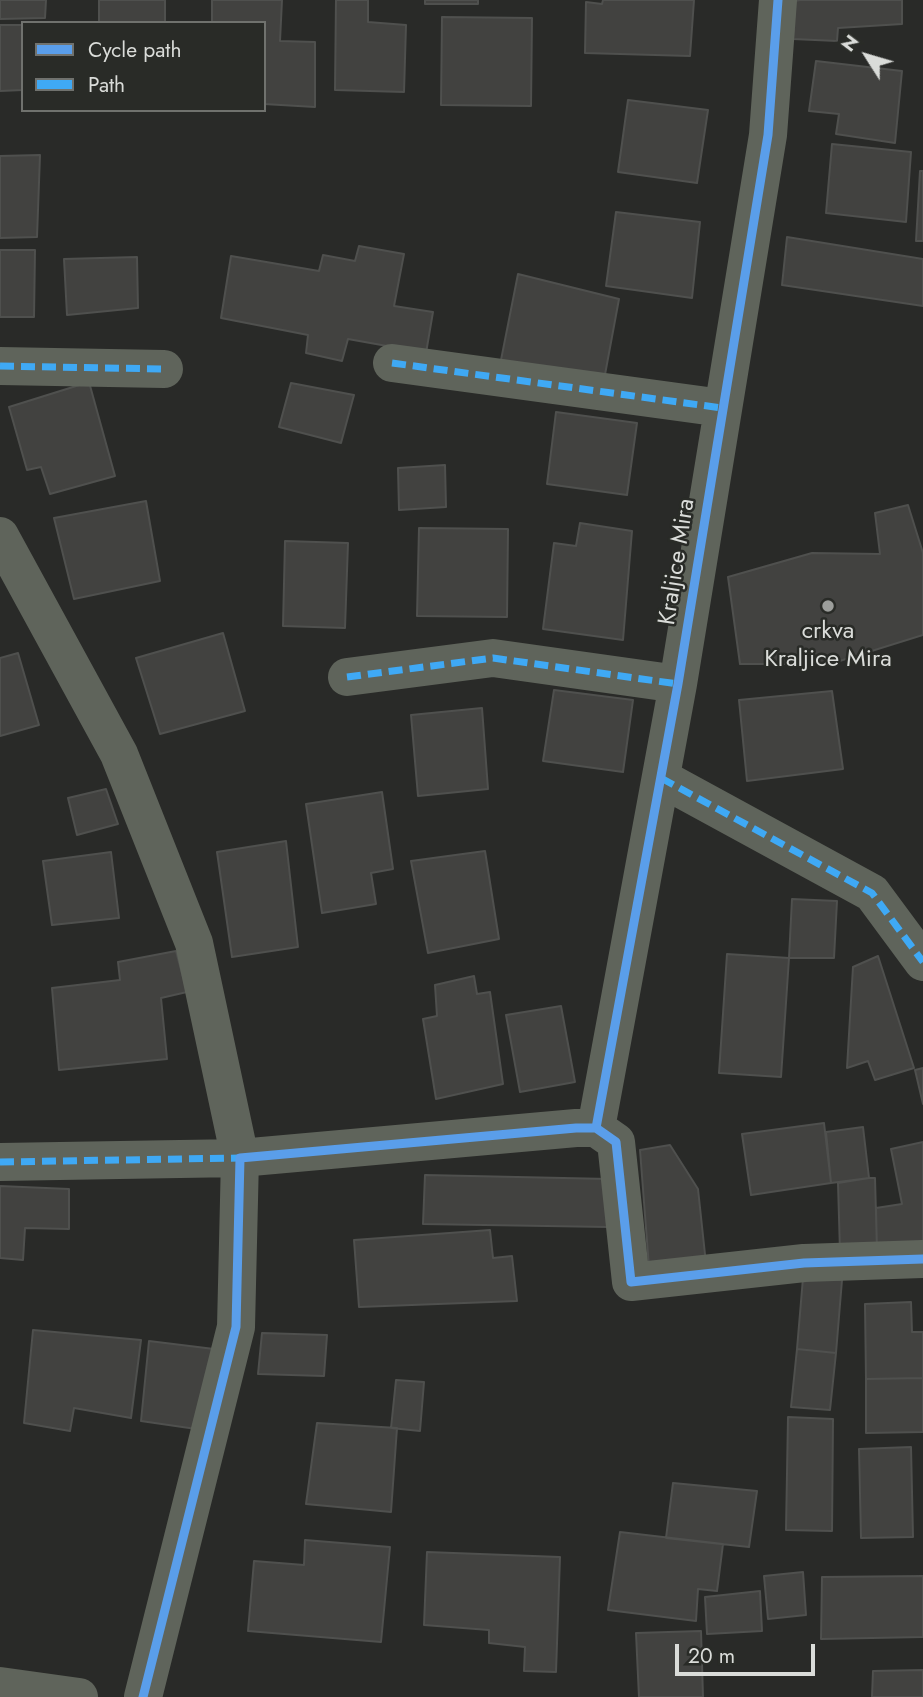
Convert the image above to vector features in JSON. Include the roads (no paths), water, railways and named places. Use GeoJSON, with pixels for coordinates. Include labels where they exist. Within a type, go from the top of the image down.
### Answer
{"type":"FeatureCollection","features":[{"type":"Feature","properties":{"kind":"street","name":"Kraljice Mira"},"geometry":{"type":"LineString","coordinates":[[596,1128],[678,684],[768,135],[778,0]]}},
{"type":"Feature","properties":{"kind":"street"},"geometry":{"type":"LineString","coordinates":[[392,363],[722,408]]}},
{"type":"Feature","properties":{"kind":"street"},"geometry":{"type":"LineString","coordinates":[[0,366],[164,369]]}},
{"type":"Feature","properties":{"kind":"street"},"geometry":{"type":"LineString","coordinates":[[0,536],[119,754],[194,943],[240,1158],[236,1326],[143,1697]]}},
{"type":"Feature","properties":{"kind":"street"},"geometry":{"type":"LineString","coordinates":[[347,677],[493,658],[678,684]]}},
{"type":"Feature","properties":{"kind":"street"},"geometry":{"type":"LineString","coordinates":[[661,779],[872,894],[923,962]]}},
{"type":"Feature","properties":{"kind":"street"},"geometry":{"type":"LineString","coordinates":[[0,1162],[240,1158],[596,1128],[617,1142],[631,1282],[804,1263],[923,1259]]}},
{"type":"Feature","properties":{"kind":"street"},"geometry":{"type":"LineString","coordinates":[[0,1686],[79,1697]]}},
{"type":"Feature","properties":{"kind":"place","name":"crkva Kraljice Mira"},"geometry":{"type":"Point","coordinates":[828,606]}}]}
